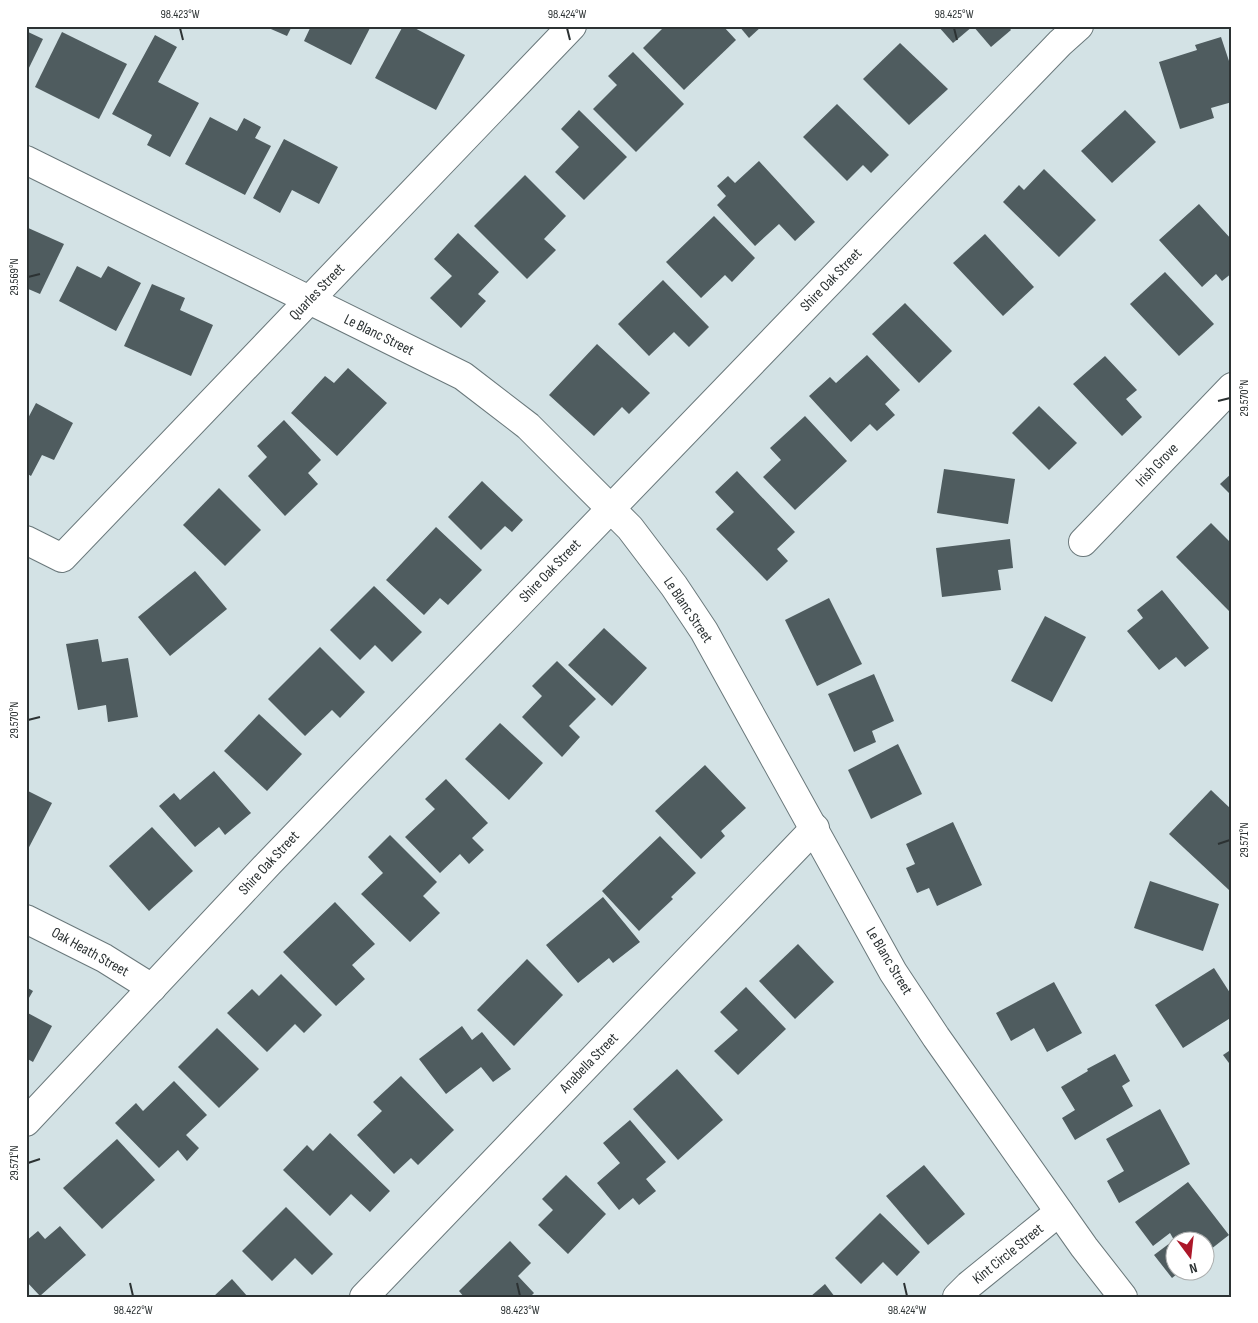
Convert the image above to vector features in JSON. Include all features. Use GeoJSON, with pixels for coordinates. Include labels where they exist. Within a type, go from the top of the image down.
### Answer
{"type":"FeatureCollection","features":[{"type":"Feature","properties":{"kind":"street","name":"Shire Oak Street"},"geometry":{"type":"LineString","coordinates":[[26,1122],[268,864],[1060,43],[1079,26]]}},
{"type":"Feature","properties":{"kind":"street","name":"Quarles Street"},"geometry":{"type":"LineString","coordinates":[[26,540],[62,558],[309,300],[558,30]]}},
{"type":"Feature","properties":{"kind":"street","name":"Le Blanc Street"},"geometry":{"type":"LineString","coordinates":[[26,160],[463,376],[528,426],[611,508],[630,528],[674,586],[704,631],[893,972],[936,1037],[1084,1248],[1123,1297]]}},
{"type":"Feature","properties":{"kind":"street","name":"Irish Grove"},"geometry":{"type":"LineString","coordinates":[[1083,542],[1232,387]]}},
{"type":"Feature","properties":{"kind":"street","name":"Anabella Street"},"geometry":{"type":"LineString","coordinates":[[364,1297],[814,828]]}},
{"type":"Feature","properties":{"kind":"street","name":"Oak Heath Street"},"geometry":{"type":"LineString","coordinates":[[26,919],[104,958],[152,988]]}},
{"type":"Feature","properties":{"kind":"street","name":"Kint Circle Street"},"geometry":{"type":"LineString","coordinates":[[957,1297],[969,1285],[1060,1212]]}},
{"type":"Feature","properties":{"kind":"building"},"geometry":{"type":"Polygon","coordinates":[[[264,26],[292,26],[287,36],[264,26]]]}},
{"type":"Feature","properties":{"kind":"building"},"geometry":{"type":"Polygon","coordinates":[[[311,26],[371,26],[351,65],[304,41],[311,26]]]}},
{"type":"Feature","properties":{"kind":"building"},"geometry":{"type":"Polygon","coordinates":[[[403,26],[411,26],[465,55],[436,110],[375,78],[403,26]]]}},
{"type":"Feature","properties":{"kind":"building"},"geometry":{"type":"Polygon","coordinates":[[[665,26],[723,26],[736,40],[684,90],[643,48],[665,26]]]}},
{"type":"Feature","properties":{"kind":"building"},"geometry":{"type":"Polygon","coordinates":[[[739,26],[762,26],[749,38],[739,26]]]}},
{"type":"Feature","properties":{"kind":"building"},"geometry":{"type":"Polygon","coordinates":[[[938,26],[973,26],[953,43],[938,26]]]}},
{"type":"Feature","properties":{"kind":"building"},"geometry":{"type":"Polygon","coordinates":[[[973,26],[1008,26],[1011,30],[991,47],[973,26]]]}},
{"type":"Feature","properties":{"kind":"building"},"geometry":{"type":"Polygon","coordinates":[[[26,31],[43,39],[26,74],[26,31]]]}},
{"type":"Feature","properties":{"kind":"building"},"geometry":{"type":"Polygon","coordinates":[[[62,32],[127,64],[99,119],[35,87],[62,32]]]}},
{"type":"Feature","properties":{"kind":"building"},"geometry":{"type":"Polygon","coordinates":[[[155,35],[177,47],[158,82],[199,103],[170,157],[147,145],[152,135],[112,114],[155,35]]]}},
{"type":"Feature","properties":{"kind":"building"},"geometry":{"type":"Polygon","coordinates":[[[1221,37],[1232,70],[1232,102],[1211,108],[1214,118],[1180,129],[1159,62],[1197,50],[1195,45],[1221,37]]]}},
{"type":"Feature","properties":{"kind":"building"},"geometry":{"type":"Polygon","coordinates":[[[900,43],[948,89],[909,125],[863,79],[900,43]]]}},
{"type":"Feature","properties":{"kind":"building"},"geometry":{"type":"Polygon","coordinates":[[[633,52],[684,104],[636,152],[593,109],[617,85],[608,76],[633,52]]]}},
{"type":"Feature","properties":{"kind":"building"},"geometry":{"type":"Polygon","coordinates":[[[837,104],[889,155],[871,173],[863,165],[847,181],[803,137],[837,104]]]}},
{"type":"Feature","properties":{"kind":"building"},"geometry":{"type":"Polygon","coordinates":[[[579,110],[627,157],[584,200],[555,172],[579,147],[561,129],[579,110]]]}},
{"type":"Feature","properties":{"kind":"building"},"geometry":{"type":"Polygon","coordinates":[[[1125,110],[1156,142],[1112,183],[1081,151],[1125,110]]]}},
{"type":"Feature","properties":{"kind":"building"},"geometry":{"type":"Polygon","coordinates":[[[210,117],[237,131],[244,118],[261,127],[255,138],[271,146],[245,195],[185,164],[210,117]]]}},
{"type":"Feature","properties":{"kind":"building"},"geometry":{"type":"Polygon","coordinates":[[[284,139],[338,167],[319,204],[292,190],[280,213],[253,198],[284,139]]]}},
{"type":"Feature","properties":{"kind":"building"},"geometry":{"type":"Polygon","coordinates":[[[759,161],[815,222],[795,241],[779,224],[755,246],[717,205],[726,196],[717,186],[728,176],[735,183],[759,161]]]}},
{"type":"Feature","properties":{"kind":"building"},"geometry":{"type":"Polygon","coordinates":[[[1044,169],[1096,220],[1059,257],[1003,202],[1019,185],[1024,190],[1044,169]]]}},
{"type":"Feature","properties":{"kind":"building"},"geometry":{"type":"Polygon","coordinates":[[[525,175],[566,216],[544,239],[556,250],[527,279],[474,226],[525,175]]]}},
{"type":"Feature","properties":{"kind":"building"},"geometry":{"type":"Polygon","coordinates":[[[1199,204],[1232,240],[1232,273],[1222,281],[1216,274],[1202,287],[1159,240],[1199,204]]]}},
{"type":"Feature","properties":{"kind":"building"},"geometry":{"type":"Polygon","coordinates":[[[714,216],[755,258],[732,282],[725,275],[701,298],[666,262],[714,216]]]}},
{"type":"Feature","properties":{"kind":"building"},"geometry":{"type":"Polygon","coordinates":[[[26,227],[64,244],[40,294],[26,288],[26,227]]]}},
{"type":"Feature","properties":{"kind":"building"},"geometry":{"type":"Polygon","coordinates":[[[458,233],[499,272],[478,294],[486,301],[461,328],[430,298],[452,276],[434,259],[458,233]]]}},
{"type":"Feature","properties":{"kind":"building"},"geometry":{"type":"Polygon","coordinates":[[[985,234],[1034,287],[1003,316],[953,263],[985,234]]]}},
{"type":"Feature","properties":{"kind":"building"},"geometry":{"type":"Polygon","coordinates":[[[77,266],[101,278],[108,266],[141,283],[116,331],[59,301],[77,266]]]}},
{"type":"Feature","properties":{"kind":"building"},"geometry":{"type":"Polygon","coordinates":[[[1165,272],[1214,324],[1179,356],[1130,304],[1165,272]]]}},
{"type":"Feature","properties":{"kind":"building"},"geometry":{"type":"Polygon","coordinates":[[[663,280],[709,327],[689,347],[674,332],[649,356],[618,324],[663,280]]]}},
{"type":"Feature","properties":{"kind":"building"},"geometry":{"type":"Polygon","coordinates":[[[152,284],[185,298],[180,310],[213,325],[191,376],[124,346],[152,284]]]}},
{"type":"Feature","properties":{"kind":"building"},"geometry":{"type":"Polygon","coordinates":[[[905,303],[952,351],[919,383],[872,334],[905,303]]]}},
{"type":"Feature","properties":{"kind":"building"},"geometry":{"type":"Polygon","coordinates":[[[597,344],[650,393],[629,414],[622,407],[594,436],[549,395],[597,344]]]}},
{"type":"Feature","properties":{"kind":"building"},"geometry":{"type":"Polygon","coordinates":[[[867,355],[900,390],[885,404],[895,415],[877,431],[870,424],[851,442],[809,396],[830,377],[836,383],[867,355]]]}},
{"type":"Feature","properties":{"kind":"building"},"geometry":{"type":"Polygon","coordinates":[[[1105,356],[1137,390],[1126,399],[1142,417],[1122,436],[1073,384],[1105,356]]]}},
{"type":"Feature","properties":{"kind":"building"},"geometry":{"type":"Polygon","coordinates":[[[348,368],[387,403],[337,456],[291,413],[325,376],[334,383],[348,368]]]}},
{"type":"Feature","properties":{"kind":"building"},"geometry":{"type":"Polygon","coordinates":[[[36,403],[73,423],[54,460],[42,455],[31,476],[26,473],[26,422],[36,403]]]}},
{"type":"Feature","properties":{"kind":"building"},"geometry":{"type":"Polygon","coordinates":[[[1039,406],[1077,443],[1049,470],[1012,433],[1039,406]]]}},
{"type":"Feature","properties":{"kind":"building"},"geometry":{"type":"Polygon","coordinates":[[[805,416],[847,461],[795,510],[763,477],[781,460],[770,448],[805,416]]]}},
{"type":"Feature","properties":{"kind":"building"},"geometry":{"type":"Polygon","coordinates":[[[284,420],[321,460],[308,473],[318,484],[285,516],[248,476],[267,457],[257,446],[284,420]]]}},
{"type":"Feature","properties":{"kind":"building"},"geometry":{"type":"Polygon","coordinates":[[[944,469],[1015,479],[1008,524],[937,513],[944,469]]]}},
{"type":"Feature","properties":{"kind":"building"},"geometry":{"type":"Polygon","coordinates":[[[737,471],[795,532],[777,549],[788,561],[767,581],[716,529],[734,512],[715,492],[737,471]]]}},
{"type":"Feature","properties":{"kind":"building"},"geometry":{"type":"Polygon","coordinates":[[[1232,473],[1232,496],[1220,484],[1232,473]]]}},
{"type":"Feature","properties":{"kind":"building"},"geometry":{"type":"Polygon","coordinates":[[[482,481],[523,520],[512,532],[505,526],[481,550],[448,517],[482,481]]]}},
{"type":"Feature","properties":{"kind":"building"},"geometry":{"type":"Polygon","coordinates":[[[219,488],[261,530],[225,566],[183,525],[219,488]]]}},
{"type":"Feature","properties":{"kind":"building"},"geometry":{"type":"Polygon","coordinates":[[[1211,523],[1232,544],[1232,609],[1229,611],[1176,557],[1211,523]]]}},
{"type":"Feature","properties":{"kind":"building"},"geometry":{"type":"Polygon","coordinates":[[[436,527],[482,570],[448,605],[440,598],[424,615],[386,580],[436,527]]]}},
{"type":"Feature","properties":{"kind":"building"},"geometry":{"type":"Polygon","coordinates":[[[1010,539],[1013,568],[998,570],[1001,590],[942,597],[936,548],[1010,539]]]}},
{"type":"Feature","properties":{"kind":"building"},"geometry":{"type":"Polygon","coordinates":[[[195,571],[227,609],[170,656],[138,617],[195,571]]]}},
{"type":"Feature","properties":{"kind":"building"},"geometry":{"type":"Polygon","coordinates":[[[374,586],[422,632],[392,662],[375,645],[360,660],[330,630],[374,586]]]}},
{"type":"Feature","properties":{"kind":"building"},"geometry":{"type":"Polygon","coordinates":[[[1162,590],[1209,648],[1185,667],[1176,657],[1159,670],[1127,631],[1143,618],[1137,610],[1162,590]]]}},
{"type":"Feature","properties":{"kind":"building"},"geometry":{"type":"Polygon","coordinates":[[[829,598],[862,664],[817,686],[785,620],[829,598]]]}},
{"type":"Feature","properties":{"kind":"building"},"geometry":{"type":"Polygon","coordinates":[[[1045,616],[1086,637],[1052,702],[1011,681],[1045,616]]]}},
{"type":"Feature","properties":{"kind":"building"},"geometry":{"type":"Polygon","coordinates":[[[604,628],[647,668],[612,706],[568,665],[604,628]]]}},
{"type":"Feature","properties":{"kind":"building"},"geometry":{"type":"Polygon","coordinates":[[[98,639],[102,662],[128,658],[138,717],[108,722],[106,705],[78,710],[66,644],[98,639]]]}},
{"type":"Feature","properties":{"kind":"building"},"geometry":{"type":"Polygon","coordinates":[[[320,647],[365,692],[340,718],[332,710],[305,736],[268,699],[320,647]]]}},
{"type":"Feature","properties":{"kind":"building"},"geometry":{"type":"Polygon","coordinates":[[[557,661],[596,699],[569,726],[580,737],[562,757],[522,717],[542,696],[532,686],[557,661]]]}},
{"type":"Feature","properties":{"kind":"building"},"geometry":{"type":"Polygon","coordinates":[[[874,674],[894,721],[872,731],[876,742],[854,752],[828,694],[874,674]]]}},
{"type":"Feature","properties":{"kind":"building"},"geometry":{"type":"Polygon","coordinates":[[[259,714],[302,754],[267,791],[224,751],[259,714]]]}},
{"type":"Feature","properties":{"kind":"building"},"geometry":{"type":"Polygon","coordinates":[[[500,723],[543,763],[509,800],[465,759],[500,723]]]}},
{"type":"Feature","properties":{"kind":"building"},"geometry":{"type":"Polygon","coordinates":[[[898,744],[922,794],[871,819],[848,770],[898,744]]]}},
{"type":"Feature","properties":{"kind":"building"},"geometry":{"type":"Polygon","coordinates":[[[705,765],[746,808],[721,831],[725,836],[701,859],[655,811],[705,765]]]}},
{"type":"Feature","properties":{"kind":"building"},"geometry":{"type":"Polygon","coordinates":[[[214,771],[251,813],[225,835],[219,827],[195,847],[159,806],[174,793],[180,800],[214,771]]]}},
{"type":"Feature","properties":{"kind":"building"},"geometry":{"type":"Polygon","coordinates":[[[446,779],[488,823],[472,838],[484,850],[469,864],[460,854],[440,873],[405,837],[435,809],[425,799],[446,779]]]}},
{"type":"Feature","properties":{"kind":"building"},"geometry":{"type":"Polygon","coordinates":[[[26,790],[52,803],[26,853],[26,790]]]}},
{"type":"Feature","properties":{"kind":"building"},"geometry":{"type":"Polygon","coordinates":[[[1211,790],[1232,810],[1232,887],[1229,890],[1169,834],[1211,790]]]}},
{"type":"Feature","properties":{"kind":"building"},"geometry":{"type":"Polygon","coordinates":[[[953,822],[982,885],[937,906],[929,888],[917,893],[906,868],[915,864],[906,844],[953,822]]]}},
{"type":"Feature","properties":{"kind":"building"},"geometry":{"type":"Polygon","coordinates":[[[152,827],[193,871],[149,911],[109,866],[152,827]]]}},
{"type":"Feature","properties":{"kind":"building"},"geometry":{"type":"Polygon","coordinates":[[[390,835],[437,882],[423,896],[440,913],[410,942],[361,894],[383,873],[368,857],[390,835]]]}},
{"type":"Feature","properties":{"kind":"building"},"geometry":{"type":"Polygon","coordinates":[[[660,836],[696,873],[671,897],[673,899],[639,931],[602,891],[660,836]]]}},
{"type":"Feature","properties":{"kind":"building"},"geometry":{"type":"Polygon","coordinates":[[[1150,881],[1219,904],[1203,951],[1134,928],[1150,881]]]}},
{"type":"Feature","properties":{"kind":"building"},"geometry":{"type":"Polygon","coordinates":[[[603,897],[640,942],[613,963],[609,958],[578,983],[546,945],[603,897]]]}},
{"type":"Feature","properties":{"kind":"building"},"geometry":{"type":"Polygon","coordinates":[[[335,902],[375,944],[352,965],[365,979],[336,1006],[283,952],[335,902]]]}},
{"type":"Feature","properties":{"kind":"building"},"geometry":{"type":"Polygon","coordinates":[[[798,944],[834,982],[795,1019],[759,981],[798,944]]]}},
{"type":"Feature","properties":{"kind":"building"},"geometry":{"type":"Polygon","coordinates":[[[527,959],[563,995],[514,1046],[477,1010],[527,959]]]}},
{"type":"Feature","properties":{"kind":"building"},"geometry":{"type":"Polygon","coordinates":[[[1214,968],[1232,996],[1232,1017],[1183,1048],[1155,1005],[1214,968]]]}},
{"type":"Feature","properties":{"kind":"building"},"geometry":{"type":"Polygon","coordinates":[[[281,974],[322,1015],[304,1033],[295,1024],[267,1052],[227,1013],[252,989],[259,996],[281,974]]]}},
{"type":"Feature","properties":{"kind":"building"},"geometry":{"type":"Polygon","coordinates":[[[1054,982],[1082,1033],[1047,1052],[1034,1028],[1011,1041],[996,1013],[1054,982]]]}},
{"type":"Feature","properties":{"kind":"building"},"geometry":{"type":"Polygon","coordinates":[[[26,987],[33,991],[26,1003],[26,987]]]}},
{"type":"Feature","properties":{"kind":"building"},"geometry":{"type":"Polygon","coordinates":[[[746,987],[786,1029],[738,1075],[714,1051],[738,1030],[720,1012],[746,987]]]}},
{"type":"Feature","properties":{"kind":"building"},"geometry":{"type":"Polygon","coordinates":[[[26,1012],[52,1026],[33,1062],[26,1058],[26,1012]]]}},
{"type":"Feature","properties":{"kind":"building"},"geometry":{"type":"Polygon","coordinates":[[[462,1026],[472,1040],[482,1032],[511,1069],[493,1082],[481,1067],[446,1094],[419,1059],[462,1026]]]}},
{"type":"Feature","properties":{"kind":"building"},"geometry":{"type":"Polygon","coordinates":[[[217,1028],[259,1069],[219,1108],[178,1067],[217,1028]]]}},
{"type":"Feature","properties":{"kind":"building"},"geometry":{"type":"Polygon","coordinates":[[[1232,1049],[1232,1067],[1223,1055],[1232,1049]]]}},
{"type":"Feature","properties":{"kind":"building"},"geometry":{"type":"Polygon","coordinates":[[[1115,1054],[1130,1081],[1122,1086],[1133,1106],[1075,1140],[1062,1118],[1075,1110],[1061,1087],[1088,1071],[1087,1069],[1115,1054]]]}},
{"type":"Feature","properties":{"kind":"building"},"geometry":{"type":"Polygon","coordinates":[[[677,1069],[723,1120],[678,1160],[633,1109],[677,1069]]]}},
{"type":"Feature","properties":{"kind":"building"},"geometry":{"type":"Polygon","coordinates":[[[401,1076],[454,1130],[418,1165],[411,1158],[394,1174],[357,1135],[382,1111],[373,1102],[401,1076]]]}},
{"type":"Feature","properties":{"kind":"building"},"geometry":{"type":"Polygon","coordinates":[[[174,1081],[207,1115],[186,1135],[199,1148],[187,1161],[178,1150],[159,1168],[115,1123],[136,1103],[143,1111],[174,1081]]]}},
{"type":"Feature","properties":{"kind":"building"},"geometry":{"type":"Polygon","coordinates":[[[1160,1109],[1190,1164],[1119,1203],[1107,1181],[1124,1171],[1106,1139],[1160,1109]]]}},
{"type":"Feature","properties":{"kind":"building"},"geometry":{"type":"Polygon","coordinates":[[[630,1120],[666,1162],[646,1179],[656,1191],[639,1205],[633,1198],[619,1210],[597,1183],[620,1163],[603,1143],[630,1120]]]}},
{"type":"Feature","properties":{"kind":"building"},"geometry":{"type":"Polygon","coordinates":[[[330,1133],[390,1191],[370,1212],[351,1194],[330,1216],[283,1170],[307,1145],[313,1151],[330,1133]]]}},
{"type":"Feature","properties":{"kind":"building"},"geometry":{"type":"Polygon","coordinates":[[[117,1139],[155,1180],[102,1229],[63,1188],[117,1139]]]}},
{"type":"Feature","properties":{"kind":"building"},"geometry":{"type":"Polygon","coordinates":[[[924,1165],[965,1214],[928,1245],[886,1196],[924,1165]]]}},
{"type":"Feature","properties":{"kind":"building"},"geometry":{"type":"Polygon","coordinates":[[[566,1175],[606,1214],[568,1254],[538,1225],[553,1210],[542,1199],[566,1175]]]}},
{"type":"Feature","properties":{"kind":"building"},"geometry":{"type":"Polygon","coordinates":[[[1188,1182],[1229,1235],[1216,1245],[1216,1230],[1166,1230],[1166,1236],[1153,1246],[1135,1222],[1188,1182]]]}},
{"type":"Feature","properties":{"kind":"building"},"geometry":{"type":"Polygon","coordinates":[[[286,1207],[333,1254],[312,1275],[295,1258],[272,1281],[242,1251],[286,1207]]]}},
{"type":"Feature","properties":{"kind":"building"},"geometry":{"type":"Polygon","coordinates":[[[880,1213],[920,1252],[897,1276],[883,1262],[861,1284],[835,1258],[880,1213]]]}},
{"type":"Feature","properties":{"kind":"building"},"geometry":{"type":"Polygon","coordinates":[[[60,1226],[86,1255],[40,1296],[26,1281],[26,1241],[38,1231],[45,1239],[60,1226]]]}},
{"type":"Feature","properties":{"kind":"building"},"geometry":{"type":"Polygon","coordinates":[[[510,1241],[531,1263],[518,1276],[534,1293],[530,1297],[464,1297],[459,1291],[510,1241]]]}},
{"type":"Feature","properties":{"kind":"building"},"geometry":{"type":"Polygon","coordinates":[[[1166,1246],[1166,1270],[1154,1255],[1166,1246]]]}},
{"type":"Feature","properties":{"kind":"building"},"geometry":{"type":"Polygon","coordinates":[[[232,1279],[248,1297],[213,1297],[232,1279]]]}},
{"type":"Feature","properties":{"kind":"building"},"geometry":{"type":"Polygon","coordinates":[[[825,1284],[835,1297],[810,1297],[825,1284]]]}}]}
